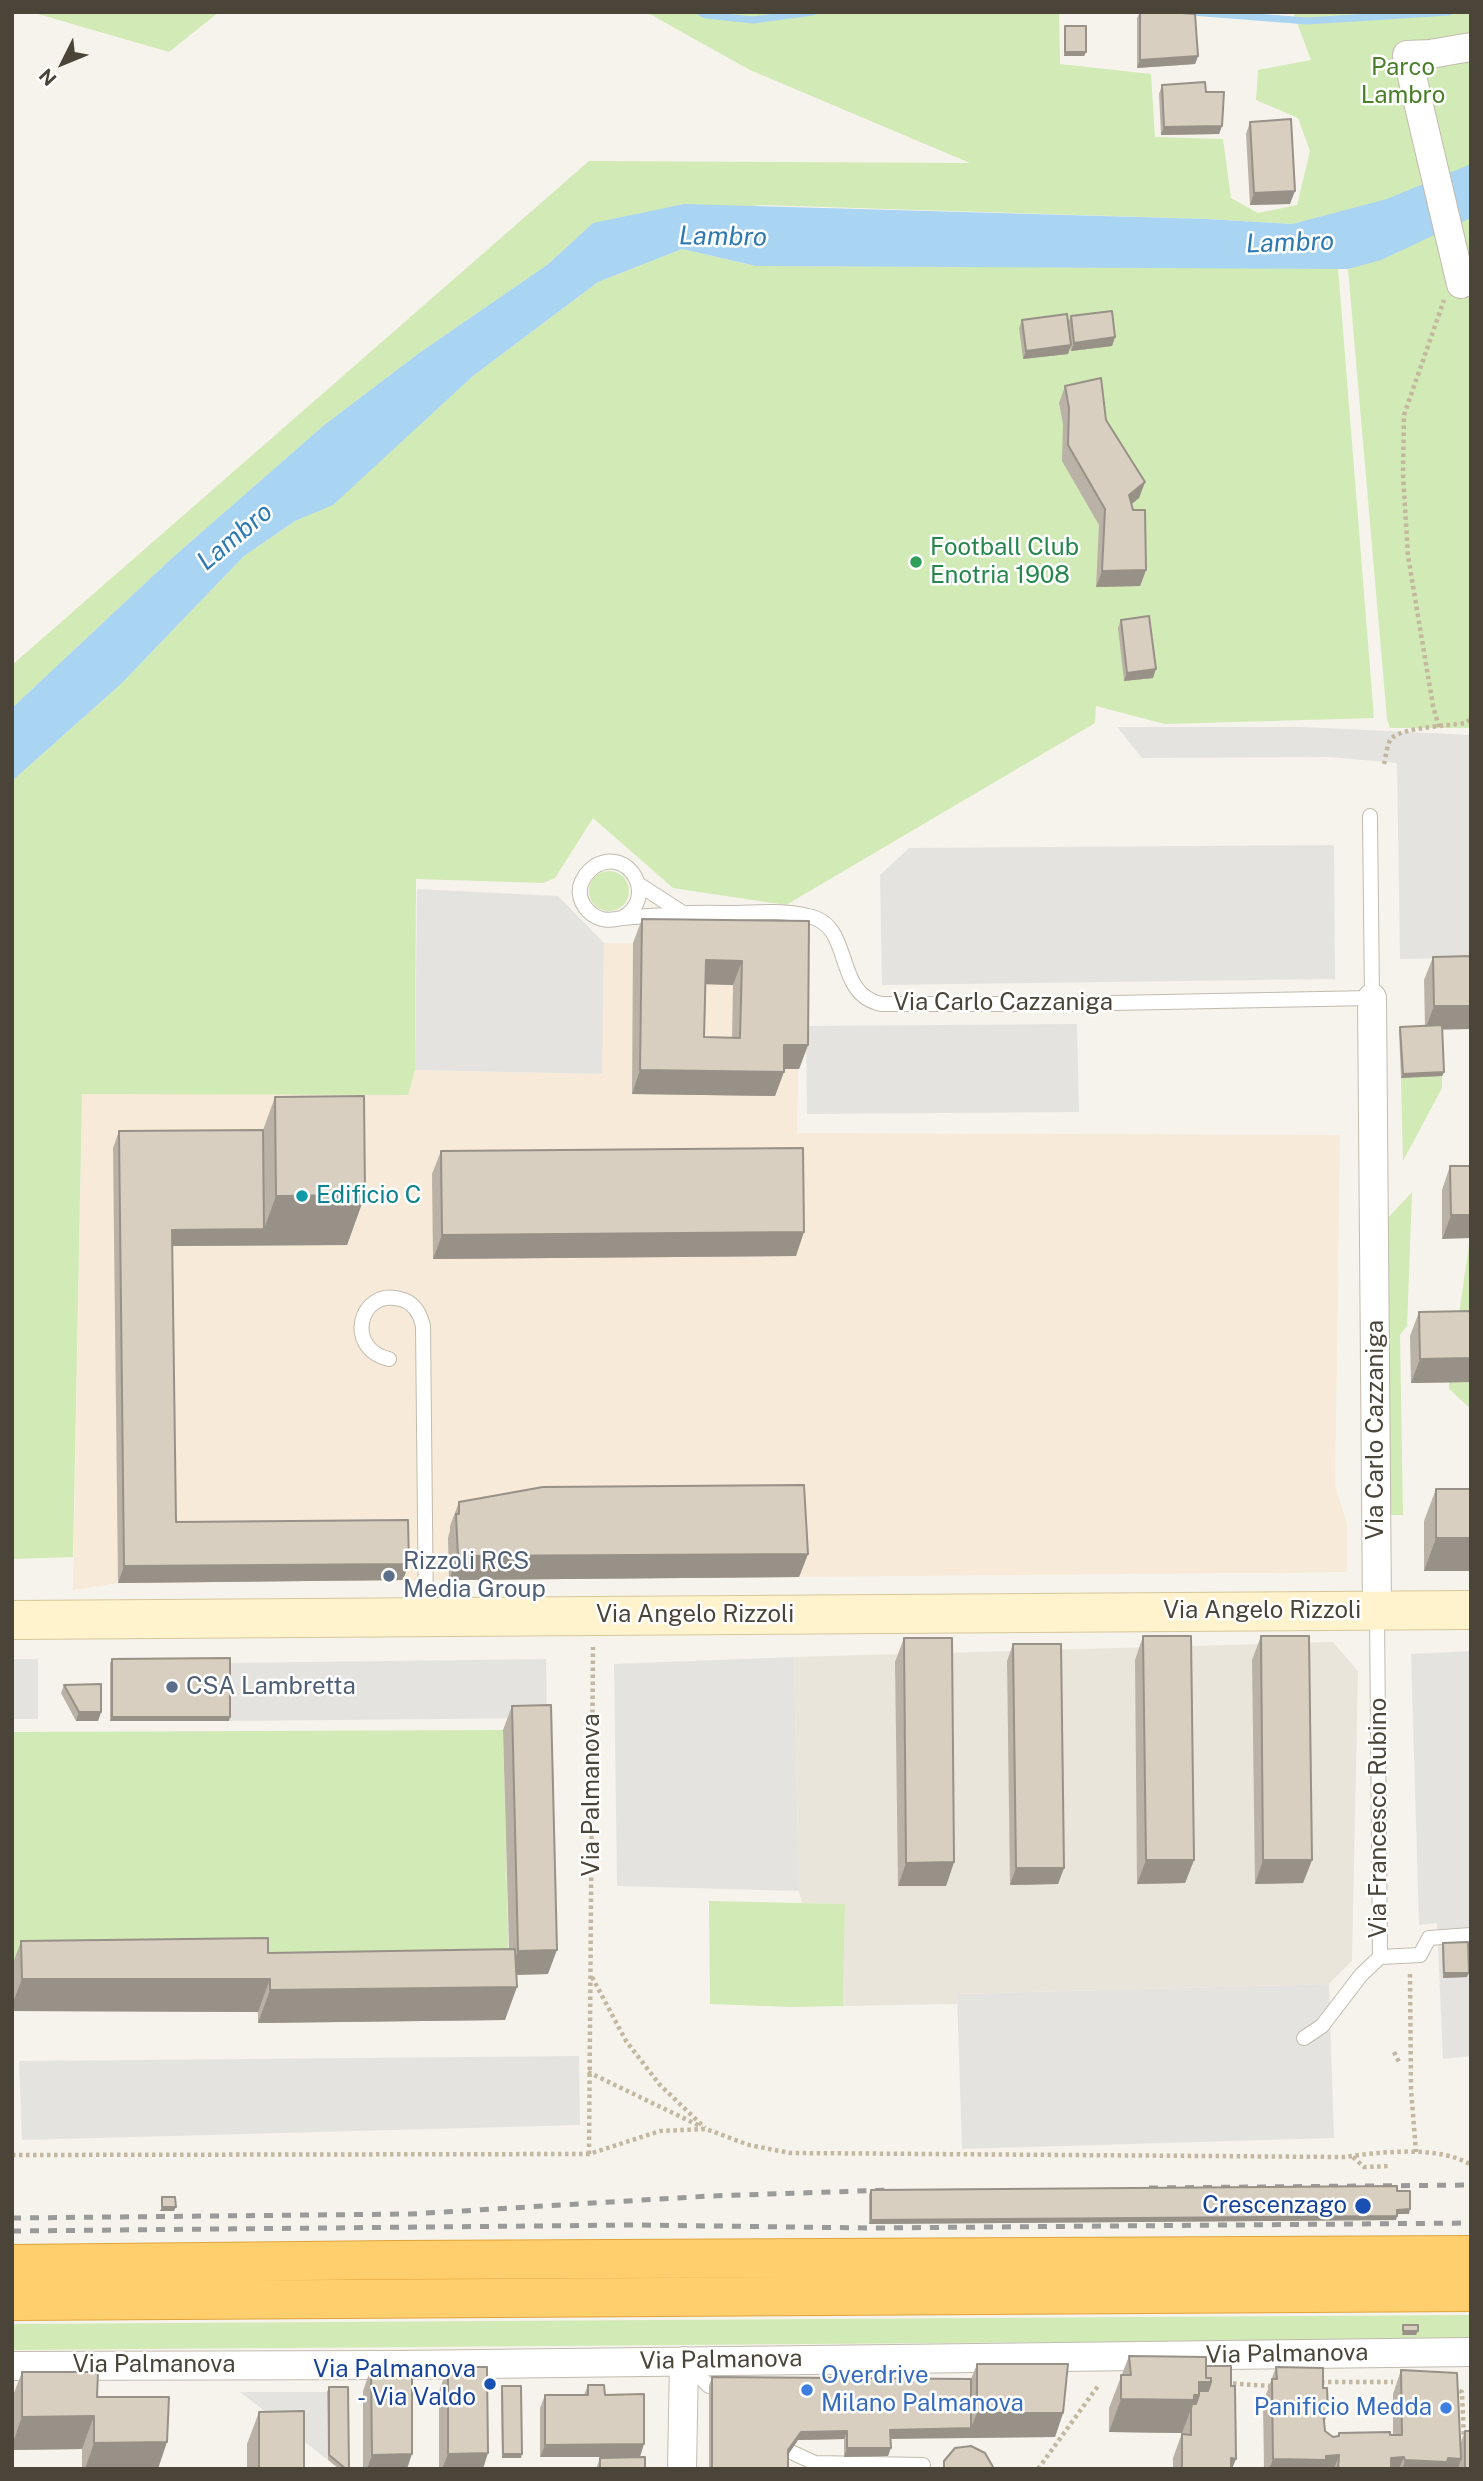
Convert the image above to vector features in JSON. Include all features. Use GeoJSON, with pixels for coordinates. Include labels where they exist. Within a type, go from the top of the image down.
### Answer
{"type":"FeatureCollection","features":[{"type":"Feature","properties":{"kind":"highway"},"geometry":{"type":"LineString","coordinates":[[12,2264],[424,2259],[1471,2255]]}},
{"type":"Feature","properties":{"kind":"highway"},"geometry":{"type":"LineString","coordinates":[[12,2301],[1471,2292]]}},
{"type":"Feature","properties":{"kind":"street"},"geometry":{"type":"LineString","coordinates":[[1459,276],[1408,55],[1471,47]]}},
{"type":"Feature","properties":{"kind":"street","name":"Via Carlo Cazzaniga"},"geometry":{"type":"LineString","coordinates":[[1372,998],[1377,1610]]}},
{"type":"Feature","properties":{"kind":"street","name":"Via Angelo Rizzoli"},"geometry":{"type":"LineString","coordinates":[[12,1620],[1471,1610]]}},
{"type":"Feature","properties":{"kind":"street","name":"Via Palmanova"},"geometry":{"type":"LineString","coordinates":[[12,2366],[410,2365],[1471,2353]]}},
{"type":"Feature","properties":{"kind":"street"},"geometry":{"type":"LineString","coordinates":[[682,2469],[684,2361]]}},
{"type":"Feature","properties":{"kind":"lane","name":"Via Carlo Cazzaniga"},"geometry":{"type":"LineString","coordinates":[[622,918],[684,913],[791,912],[813,916],[826,924],[835,936],[856,990],[865,999],[881,1004],[1059,1004],[1372,998],[1370,817]]}},
{"type":"Feature","properties":{"kind":"lane"},"geometry":{"type":"LineString","coordinates":[[610,862],[628,869],[637,878],[638,884],[636,905],[622,918],[604,920],[587,911],[581,898],[582,882],[591,869],[610,862]]}},
{"type":"Feature","properties":{"kind":"lane"},"geometry":{"type":"LineString","coordinates":[[638,884],[684,913]]}},
{"type":"Feature","properties":{"kind":"lane"},"geometry":{"type":"LineString","coordinates":[[389,1359],[371,1352],[365,1344],[361,1325],[368,1307],[386,1297],[395,1297],[414,1307],[421,1315],[423,1326],[426,1617]]}},
{"type":"Feature","properties":{"kind":"lane","name":"Via Francesco Rubino"},"geometry":{"type":"LineString","coordinates":[[1304,2038],[1322,2026],[1361,1975],[1380,1957],[1377,1610]]}},
{"type":"Feature","properties":{"kind":"lane"},"geometry":{"type":"LineString","coordinates":[[1380,1957],[1420,1955],[1429,1938],[1471,1935]]}},
{"type":"Feature","properties":{"kind":"lane"},"geometry":{"type":"LineString","coordinates":[[684,2361],[709,2386]]}},
{"type":"Feature","properties":{"kind":"lane"},"geometry":{"type":"LineString","coordinates":[[791,2452],[815,2463],[923,2465]]}},
{"type":"Feature","properties":{"kind":"path"},"geometry":{"type":"LineString","coordinates":[[1439,727],[1433,706],[1408,556],[1403,474],[1404,415],[1445,298],[1459,276]]}},
{"type":"Feature","properties":{"kind":"path"},"geometry":{"type":"LineString","coordinates":[[1384,764],[1389,742],[1395,736],[1413,730],[1465,723],[1471,719]]}},
{"type":"Feature","properties":{"kind":"path","name":"Via Palmanova"},"geometry":{"type":"LineString","coordinates":[[589,2154],[593,1647]]}},
{"type":"Feature","properties":{"kind":"path"},"geometry":{"type":"LineString","coordinates":[[1410,1955],[1411,2089],[1416,2152]]}},
{"type":"Feature","properties":{"kind":"path"},"geometry":{"type":"LineString","coordinates":[[591,1974],[626,2040],[660,2085],[706,2129]]}},
{"type":"Feature","properties":{"kind":"path"},"geometry":{"type":"LineString","coordinates":[[1394,2052],[1400,2064]]}},
{"type":"Feature","properties":{"kind":"path"},"geometry":{"type":"LineString","coordinates":[[588,2072],[706,2129],[749,2145],[790,2153],[1349,2157],[1416,2152],[1459,2157],[1471,2165]]}},
{"type":"Feature","properties":{"kind":"path"},"geometry":{"type":"LineString","coordinates":[[12,2155],[589,2154],[660,2131],[706,2129]]}},
{"type":"Feature","properties":{"kind":"path"},"geometry":{"type":"LineString","coordinates":[[1349,2157],[1354,2157],[1364,2167],[1391,2166]]}},
{"type":"Feature","properties":{"kind":"path"},"geometry":{"type":"LineString","coordinates":[[1444,2382],[1462,2392],[1464,2443]]}},
{"type":"Feature","properties":{"kind":"path"},"geometry":{"type":"LineString","coordinates":[[1219,2383],[1269,2386]]}},
{"type":"Feature","properties":{"kind":"path"},"geometry":{"type":"LineString","coordinates":[[1038,2469],[1098,2386]]}},
{"type":"Feature","properties":{"kind":"shaded area"},"geometry":{"type":"Polygon","coordinates":[[[1117,727],[1304,727],[1471,735],[1471,958],[1400,959],[1397,763],[1329,757],[1142,758],[1117,727]]]}},
{"type":"Feature","properties":{"kind":"shaded area"},"geometry":{"type":"Polygon","coordinates":[[[1334,845],[1335,979],[882,985],[880,875],[909,848],[1334,845]]]}},
{"type":"Feature","properties":{"kind":"shaded area"},"geometry":{"type":"Polygon","coordinates":[[[417,889],[558,896],[604,943],[602,1074],[415,1070],[417,889]]]}},
{"type":"Feature","properties":{"kind":"shaded area"},"geometry":{"type":"Polygon","coordinates":[[[604,943],[800,945],[797,1133],[1340,1135],[1335,1486],[1347,1524],[1347,1572],[119,1583],[73,1590],[82,1093],[407,1095],[415,1070],[601,1074],[604,943]]]}},
{"type":"Feature","properties":{"kind":"shaded area"},"geometry":{"type":"Polygon","coordinates":[[[1077,1024],[1079,1112],[807,1114],[806,1026],[1077,1024]]]}},
{"type":"Feature","properties":{"kind":"shaded area"},"geometry":{"type":"Polygon","coordinates":[[[1333,1642],[1358,1671],[1352,1961],[1329,1984],[957,1994],[957,2004],[843,2006],[845,1904],[802,1903],[799,1891],[794,1657],[1333,1642]]]}},
{"type":"Feature","properties":{"kind":"shaded area"},"geometry":{"type":"Polygon","coordinates":[[[1471,1651],[1471,2056],[1443,2059],[1437,1923],[1419,1925],[1411,1654],[1471,1651]]]}},
{"type":"Feature","properties":{"kind":"shaded area"},"geometry":{"type":"Polygon","coordinates":[[[794,1657],[799,1891],[617,1886],[614,1664],[794,1657]]]}},
{"type":"Feature","properties":{"kind":"shaded area"},"geometry":{"type":"Polygon","coordinates":[[[12,1659],[38,1659],[38,1719],[12,1719],[12,1659]]]}},
{"type":"Feature","properties":{"kind":"shaded area"},"geometry":{"type":"Polygon","coordinates":[[[546,1659],[547,1718],[229,1721],[228,1663],[546,1659]]]}},
{"type":"Feature","properties":{"kind":"shaded area"},"geometry":{"type":"Polygon","coordinates":[[[1329,1984],[1334,2138],[962,2149],[957,1994],[1329,1984]]]}},
{"type":"Feature","properties":{"kind":"shaded area"},"geometry":{"type":"Polygon","coordinates":[[[579,2056],[580,2125],[22,2140],[19,2061],[579,2056]]]}},
{"type":"Feature","properties":{"kind":"shaded area"},"geometry":{"type":"Polygon","coordinates":[[[240,2392],[327,2392],[328,2460],[240,2392]]]}},
{"type":"Feature","properties":{"kind":"green space"},"geometry":{"type":"Polygon","coordinates":[[[31,12],[219,12],[169,52],[31,12]]]}},
{"type":"Feature","properties":{"kind":"green space","name":"Parco Lambro"},"geometry":{"type":"Polygon","coordinates":[[[646,12],[1059,12],[1060,64],[1151,74],[1155,137],[1223,139],[1231,198],[1258,213],[1297,205],[1310,151],[1298,118],[1256,100],[1258,70],[1311,60],[1293,12],[1471,12],[1471,728],[1390,728],[1387,719],[1348,269],[1354,267],[1348,210],[1292,224],[761,205],[593,223],[547,265],[419,353],[323,426],[172,558],[12,708],[12,665],[589,161],[970,163],[750,70],[646,12]]]}},
{"type":"Feature","properties":{"kind":"green space"},"geometry":{"type":"Polygon","coordinates":[[[682,249],[756,266],[1338,268],[1374,718],[1165,724],[1096,706],[1095,723],[786,905],[673,888],[593,818],[555,878],[543,883],[416,879],[415,1070],[408,1095],[82,1094],[73,1557],[12,1559],[12,781],[121,684],[244,556],[295,521],[333,504],[473,376],[598,282],[682,249]]]}},
{"type":"Feature","properties":{"kind":"green space"},"geometry":{"type":"Polygon","coordinates":[[[609,871],[623,877],[629,891],[623,905],[609,911],[595,905],[589,891],[595,877],[609,871]]]}},
{"type":"Feature","properties":{"kind":"green space"},"geometry":{"type":"Polygon","coordinates":[[[1442,1076],[1442,1088],[1403,1161],[1401,1078],[1442,1076]]]}},
{"type":"Feature","properties":{"kind":"green space"},"geometry":{"type":"Polygon","coordinates":[[[1412,1192],[1407,1326],[1400,1335],[1403,1515],[1390,1515],[1386,1220],[1412,1192]]]}},
{"type":"Feature","properties":{"kind":"green space"},"geometry":{"type":"Polygon","coordinates":[[[1470,1238],[1471,1335],[1456,1335],[1470,1238]]]}},
{"type":"Feature","properties":{"kind":"green space"},"geometry":{"type":"Polygon","coordinates":[[[1449,1382],[1471,1382],[1471,1409],[1449,1389],[1449,1382]]]}},
{"type":"Feature","properties":{"kind":"green space"},"geometry":{"type":"Polygon","coordinates":[[[503,1730],[509,1975],[12,1974],[12,1732],[503,1730]]]}},
{"type":"Feature","properties":{"kind":"green space"},"geometry":{"type":"Polygon","coordinates":[[[709,1901],[845,1904],[843,2006],[710,2004],[709,1901]]]}},
{"type":"Feature","properties":{"kind":"green space"},"geometry":{"type":"Polygon","coordinates":[[[1471,2315],[1471,2339],[12,2350],[12,2324],[1471,2315]]]}},
{"type":"Feature","properties":{"kind":"water","name":"Lambro"},"geometry":{"type":"Polygon","coordinates":[[[1471,164],[1471,218],[1381,260],[1348,269],[756,266],[682,249],[598,282],[473,376],[333,505],[295,521],[244,556],[121,684],[12,781],[12,708],[172,558],[323,426],[419,353],[547,265],[593,223],[684,204],[1207,219],[1292,224],[1387,199],[1471,164]]]}},
{"type":"Feature","properties":{"kind":"building"},"geometry":{"type":"Polygon","coordinates":[[[1140,12],[1195,14],[1198,56],[1140,60],[1140,12]]]}},
{"type":"Feature","properties":{"kind":"building"},"geometry":{"type":"Polygon","coordinates":[[[1065,26],[1086,26],[1086,52],[1065,52],[1065,26]]]}},
{"type":"Feature","properties":{"kind":"building"},"geometry":{"type":"Polygon","coordinates":[[[1205,82],[1206,92],[1224,92],[1222,126],[1164,127],[1162,85],[1205,82]]]}},
{"type":"Feature","properties":{"kind":"building"},"geometry":{"type":"Polygon","coordinates":[[[1291,119],[1295,191],[1254,193],[1250,122],[1291,119]]]}},
{"type":"Feature","properties":{"kind":"building"},"geometry":{"type":"Polygon","coordinates":[[[1112,311],[1115,337],[1074,343],[1071,316],[1112,311]]]}},
{"type":"Feature","properties":{"kind":"building"},"geometry":{"type":"Polygon","coordinates":[[[1067,314],[1071,345],[1026,351],[1022,320],[1067,314]]]}},
{"type":"Feature","properties":{"kind":"building"},"geometry":{"type":"Polygon","coordinates":[[[1101,378],[1106,420],[1145,482],[1129,495],[1133,510],[1145,510],[1146,570],[1102,571],[1105,509],[1068,445],[1069,408],[1065,386],[1101,378]]]}},
{"type":"Feature","properties":{"kind":"building"},"geometry":{"type":"Polygon","coordinates":[[[1149,616],[1156,669],[1127,673],[1121,620],[1149,616]]]}},
{"type":"Feature","properties":{"kind":"building"},"geometry":{"type":"Polygon","coordinates":[[[642,919],[809,921],[808,1045],[784,1045],[784,1072],[640,1070],[642,919]],[[706,960],[704,1037],[740,1038],[742,961],[706,960]]]}},
{"type":"Feature","properties":{"kind":"building"},"geometry":{"type":"Polygon","coordinates":[[[1471,956],[1471,1006],[1434,1006],[1433,957],[1471,956]]]}},
{"type":"Feature","properties":{"kind":"building"},"geometry":{"type":"Polygon","coordinates":[[[1442,1025],[1444,1072],[1403,1074],[1400,1027],[1442,1025]]]}},
{"type":"Feature","properties":{"kind":"building"},"geometry":{"type":"Polygon","coordinates":[[[364,1096],[365,1195],[276,1196],[275,1097],[364,1096]]]}},
{"type":"Feature","properties":{"kind":"building"},"geometry":{"type":"Polygon","coordinates":[[[263,1130],[264,1229],[172,1230],[176,1522],[408,1520],[409,1564],[124,1566],[119,1131],[263,1130]]]}},
{"type":"Feature","properties":{"kind":"building"},"geometry":{"type":"Polygon","coordinates":[[[803,1148],[804,1232],[442,1235],[441,1151],[803,1148]]]}},
{"type":"Feature","properties":{"kind":"building"},"geometry":{"type":"Polygon","coordinates":[[[1450,1166],[1471,1166],[1471,1215],[1451,1215],[1450,1166]]]}},
{"type":"Feature","properties":{"kind":"building"},"geometry":{"type":"Polygon","coordinates":[[[1471,1311],[1471,1358],[1420,1359],[1419,1312],[1471,1311]]]}},
{"type":"Feature","properties":{"kind":"building"},"geometry":{"type":"Polygon","coordinates":[[[804,1485],[808,1554],[458,1556],[456,1514],[459,1514],[459,1502],[543,1487],[804,1485]]]}},
{"type":"Feature","properties":{"kind":"building"},"geometry":{"type":"Polygon","coordinates":[[[1436,1489],[1471,1489],[1471,1538],[1436,1538],[1436,1489]]]}},
{"type":"Feature","properties":{"kind":"building"},"geometry":{"type":"Polygon","coordinates":[[[1143,1636],[1191,1636],[1194,1860],[1146,1860],[1143,1636]]]}},
{"type":"Feature","properties":{"kind":"building"},"geometry":{"type":"Polygon","coordinates":[[[1261,1636],[1309,1636],[1312,1860],[1263,1860],[1261,1636]]]}},
{"type":"Feature","properties":{"kind":"building"},"geometry":{"type":"Polygon","coordinates":[[[904,1638],[952,1638],[954,1862],[906,1863],[904,1638]]]}},
{"type":"Feature","properties":{"kind":"building"},"geometry":{"type":"Polygon","coordinates":[[[1013,1644],[1061,1644],[1064,1868],[1016,1868],[1013,1644]]]}},
{"type":"Feature","properties":{"kind":"building"},"geometry":{"type":"Polygon","coordinates":[[[230,1658],[230,1717],[112,1717],[112,1659],[230,1658]]]}},
{"type":"Feature","properties":{"kind":"building"},"geometry":{"type":"Polygon","coordinates":[[[101,1684],[101,1712],[79,1712],[64,1685],[101,1684]]]}},
{"type":"Feature","properties":{"kind":"building"},"geometry":{"type":"Polygon","coordinates":[[[551,1705],[557,1950],[518,1951],[512,1706],[551,1705]]]}},
{"type":"Feature","properties":{"kind":"building"},"geometry":{"type":"Polygon","coordinates":[[[268,1938],[268,1953],[515,1949],[517,1987],[270,1990],[270,1979],[22,1979],[21,1941],[268,1938]]]}},
{"type":"Feature","properties":{"kind":"building"},"geometry":{"type":"Polygon","coordinates":[[[1468,1942],[1469,1973],[1444,1973],[1443,1943],[1468,1942]]]}},
{"type":"Feature","properties":{"kind":"building"},"geometry":{"type":"Polygon","coordinates":[[[1397,2186],[1397,2191],[1410,2191],[1410,2209],[1397,2210],[1397,2216],[871,2220],[871,2190],[1397,2186]]]}},
{"type":"Feature","properties":{"kind":"building"},"geometry":{"type":"Polygon","coordinates":[[[162,2197],[175,2197],[176,2207],[162,2207],[162,2197]]]}},
{"type":"Feature","properties":{"kind":"building"},"geometry":{"type":"Polygon","coordinates":[[[1403,2325],[1418,2325],[1418,2331],[1403,2331],[1403,2325]]]}},
{"type":"Feature","properties":{"kind":"building"},"geometry":{"type":"Polygon","coordinates":[[[1129,2356],[1206,2357],[1206,2378],[1211,2378],[1211,2382],[1199,2382],[1199,2395],[1194,2395],[1194,2400],[1121,2399],[1121,2375],[1131,2375],[1129,2356]]]}},
{"type":"Feature","properties":{"kind":"building"},"geometry":{"type":"Polygon","coordinates":[[[977,2364],[1068,2364],[1063,2413],[977,2413],[977,2364]]]}},
{"type":"Feature","properties":{"kind":"building"},"geometry":{"type":"Polygon","coordinates":[[[1206,2366],[1231,2366],[1231,2386],[1235,2386],[1236,2459],[1231,2458],[1231,2469],[1182,2469],[1182,2434],[1191,2435],[1192,2404],[1196,2404],[1199,2391],[1208,2391],[1211,2382],[1211,2378],[1206,2378],[1206,2366]]]}},
{"type":"Feature","properties":{"kind":"building"},"geometry":{"type":"Polygon","coordinates":[[[412,2367],[412,2454],[372,2455],[371,2368],[412,2367]]]}},
{"type":"Feature","properties":{"kind":"building"},"geometry":{"type":"Polygon","coordinates":[[[448,2367],[487,2367],[488,2453],[448,2454],[448,2367]]]}},
{"type":"Feature","properties":{"kind":"building"},"geometry":{"type":"Polygon","coordinates":[[[1276,2367],[1323,2368],[1323,2388],[1327,2388],[1328,2412],[1323,2412],[1325,2431],[1333,2437],[1339,2436],[1339,2433],[1390,2432],[1390,2435],[1402,2435],[1401,2370],[1457,2373],[1461,2459],[1448,2458],[1447,2462],[1391,2458],[1391,2469],[1338,2469],[1339,2455],[1326,2456],[1326,2460],[1273,2459],[1272,2379],[1277,2379],[1276,2367]]]}},
{"type":"Feature","properties":{"kind":"building"},"geometry":{"type":"Polygon","coordinates":[[[22,2372],[98,2372],[97,2397],[169,2397],[167,2442],[94,2443],[94,2416],[22,2417],[22,2372]]]}},
{"type":"Feature","properties":{"kind":"building"},"geometry":{"type":"Polygon","coordinates":[[[712,2377],[971,2379],[971,2428],[890,2430],[891,2448],[847,2448],[847,2431],[801,2432],[788,2450],[788,2469],[712,2469],[712,2377]]]}},
{"type":"Feature","properties":{"kind":"building"},"geometry":{"type":"Polygon","coordinates":[[[588,2385],[604,2385],[605,2395],[644,2394],[644,2444],[545,2445],[545,2395],[588,2395],[588,2385]]]}},
{"type":"Feature","properties":{"kind":"building"},"geometry":{"type":"Polygon","coordinates":[[[502,2386],[521,2386],[522,2454],[503,2454],[502,2386]]]}},
{"type":"Feature","properties":{"kind":"building"},"geometry":{"type":"Polygon","coordinates":[[[329,2387],[348,2387],[349,2469],[329,2455],[329,2387]]]}},
{"type":"Feature","properties":{"kind":"building"},"geometry":{"type":"Polygon","coordinates":[[[304,2411],[304,2469],[259,2469],[259,2412],[304,2411]]]}},
{"type":"Feature","properties":{"kind":"building"},"geometry":{"type":"Polygon","coordinates":[[[1465,2431],[1471,2431],[1471,2469],[1465,2469],[1465,2431]]]}},
{"type":"Feature","properties":{"kind":"building"},"geometry":{"type":"Polygon","coordinates":[[[971,2446],[985,2453],[992,2469],[944,2469],[944,2461],[955,2448],[971,2446]]]}},
{"type":"Feature","properties":{"kind":"building"},"geometry":{"type":"Polygon","coordinates":[[[645,2457],[645,2469],[600,2469],[600,2458],[645,2457]]]}},
{"type":"Feature","properties":{"kind":"waterway"},"geometry":{"type":"LineString","coordinates":[[700,12],[753,20],[813,12]]}},
{"type":"Feature","properties":{"kind":"waterway"},"geometry":{"type":"LineString","coordinates":[[1192,12],[1307,21],[1449,12]]}},
{"type":"Feature","properties":{"kind":"railway"},"geometry":{"type":"LineString","coordinates":[[1149,2188],[1471,2185]]}},
{"type":"Feature","properties":{"kind":"railway"},"geometry":{"type":"LineString","coordinates":[[12,2218],[411,2214],[710,2196],[890,2190]]}},
{"type":"Feature","properties":{"kind":"railway"},"geometry":{"type":"LineString","coordinates":[[12,2231],[635,2225],[870,2228],[1471,2223]]}},
{"type":"Feature","properties":{"kind":"place","name":"Football Club Enotria 1908"},"geometry":{"type":"Point","coordinates":[916,562]}},
{"type":"Feature","properties":{"kind":"place","name":"Edificio C"},"geometry":{"type":"Point","coordinates":[302,1196]}},
{"type":"Feature","properties":{"kind":"place","name":"Rizzoli RCS Media Group"},"geometry":{"type":"Point","coordinates":[389,1576]}},
{"type":"Feature","properties":{"kind":"place","name":"CSA Lambretta"},"geometry":{"type":"Point","coordinates":[172,1687]}},
{"type":"Feature","properties":{"kind":"place","name":"Crescenzago"},"geometry":{"type":"Point","coordinates":[1363,2206]}},
{"type":"Feature","properties":{"kind":"place","name":"Via Palmanova - Via Valdo"},"geometry":{"type":"Point","coordinates":[490,2384]}},
{"type":"Feature","properties":{"kind":"place","name":"Overdrive Milano Palmanova"},"geometry":{"type":"Point","coordinates":[807,2390]}},
{"type":"Feature","properties":{"kind":"place","name":"Panificio Medda"},"geometry":{"type":"Point","coordinates":[1446,2408]}}]}
